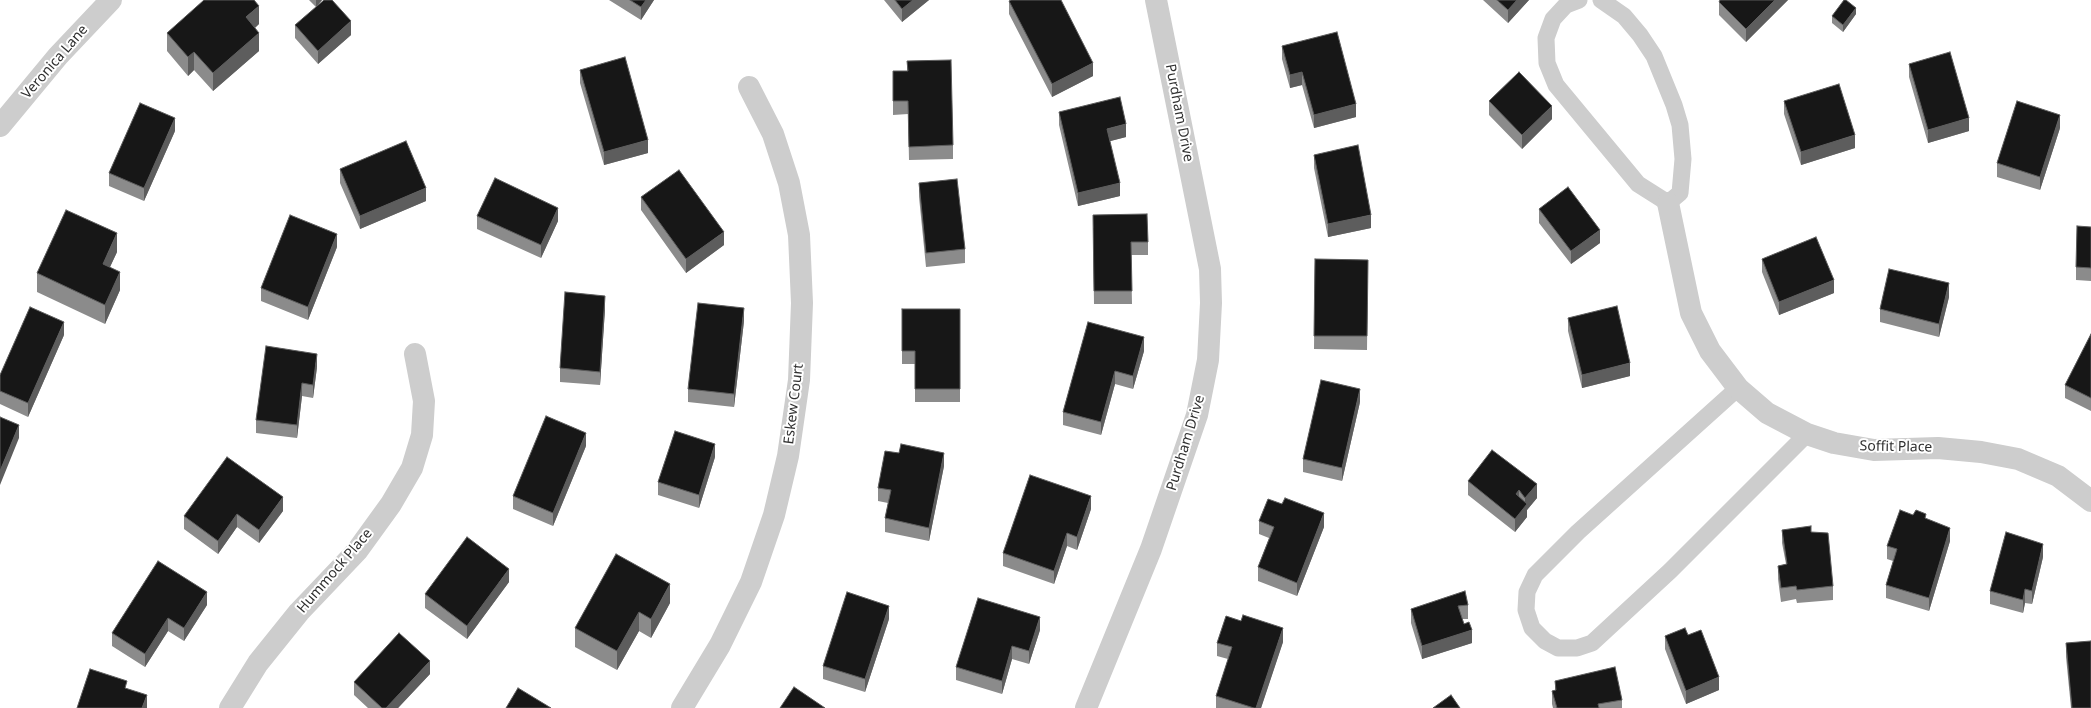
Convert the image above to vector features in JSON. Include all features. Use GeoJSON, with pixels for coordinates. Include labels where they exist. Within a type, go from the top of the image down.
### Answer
{"type":"FeatureCollection","features":[{"type":"Feature","properties":{"kind":"street","name":"Veronica Lane"},"geometry":{"type":"LineString","coordinates":[[0,126],[58,56],[111,0]]}},
{"type":"Feature","properties":{"kind":"street","name":"Purdham Drive"},"geometry":{"type":"LineString","coordinates":[[1086,708],[1149,556],[1197,415],[1208,360],[1211,303],[1210,269],[1156,0]]}},
{"type":"Feature","properties":{"kind":"street","name":"Eskew Court"},"geometry":{"type":"LineString","coordinates":[[682,708],[720,645],[751,582],[774,515],[785,471],[799,380],[802,303],[799,236],[789,183],[773,134],[749,87]]}},
{"type":"Feature","properties":{"kind":"street","name":"Soffit Place"},"geometry":{"type":"LineString","coordinates":[[1668,203],[1690,312],[1710,351],[1738,388],[1767,413],[1808,434],[1834,443],[1874,450],[1938,448],[1981,452],[2018,459],[2058,476],[2091,501]]}},
{"type":"Feature","properties":{"kind":"street","name":"Hummock Place"},"geometry":{"type":"LineString","coordinates":[[230,708],[258,663],[299,612],[357,551],[391,504],[412,468],[422,435],[424,401],[415,354]]}},
{"type":"Feature","properties":{"kind":"lane"},"geometry":{"type":"LineString","coordinates":[[1579,0],[1566,6],[1553,19],[1546,38],[1547,63],[1556,85],[1638,184],[1668,203],[1680,193],[1683,159],[1680,125],[1674,105],[1654,56],[1640,35],[1624,16],[1601,0]]}},
{"type":"Feature","properties":{"kind":"lane"},"geometry":{"type":"LineString","coordinates":[[1738,388],[1578,532],[1535,575],[1527,592],[1526,610],[1532,628],[1545,641],[1558,648],[1577,648],[1592,643],[1670,571],[1808,434]]}},
{"type":"Feature","properties":{"kind":"building"},"geometry":{"type":"Polygon","coordinates":[[[204,0],[254,0],[259,6],[246,17],[259,33],[213,73],[194,52],[188,57],[167,33],[204,0]]]}},
{"type":"Feature","properties":{"kind":"building"},"geometry":{"type":"Polygon","coordinates":[[[324,0],[332,0],[351,21],[318,51],[295,25],[324,0]]]}},
{"type":"Feature","properties":{"kind":"building"},"geometry":{"type":"Polygon","coordinates":[[[630,0],[646,0],[641,7],[630,0]]]}},
{"type":"Feature","properties":{"kind":"building"},"geometry":{"type":"Polygon","coordinates":[[[895,0],[913,0],[902,9],[895,0]]]}},
{"type":"Feature","properties":{"kind":"building"},"geometry":{"type":"Polygon","coordinates":[[[1061,0],[1093,63],[1052,84],[1009,1],[1061,0]]]}},
{"type":"Feature","properties":{"kind":"building"},"geometry":{"type":"Polygon","coordinates":[[[1497,0],[1517,0],[1508,10],[1497,0]]]}},
{"type":"Feature","properties":{"kind":"building"},"geometry":{"type":"Polygon","coordinates":[[[1720,0],[1775,0],[1746,29],[1719,2],[1720,0]]]}},
{"type":"Feature","properties":{"kind":"building"},"geometry":{"type":"Polygon","coordinates":[[[1844,0],[1856,8],[1843,25],[1832,16],[1844,0]]]}},
{"type":"Feature","properties":{"kind":"building"},"geometry":{"type":"Polygon","coordinates":[[[1337,32],[1356,104],[1314,115],[1302,72],[1290,75],[1282,46],[1337,32]]]}},
{"type":"Feature","properties":{"kind":"building"},"geometry":{"type":"Polygon","coordinates":[[[1950,52],[1969,118],[1928,130],[1909,64],[1950,52]]]}},
{"type":"Feature","properties":{"kind":"building"},"geometry":{"type":"Polygon","coordinates":[[[625,57],[648,140],[604,152],[580,70],[625,57]]]}},
{"type":"Feature","properties":{"kind":"building"},"geometry":{"type":"Polygon","coordinates":[[[951,60],[953,145],[909,147],[908,101],[893,101],[893,71],[908,71],[907,61],[951,60]]]}},
{"type":"Feature","properties":{"kind":"building"},"geometry":{"type":"Polygon","coordinates":[[[1519,72],[1552,106],[1522,135],[1489,101],[1519,72]]]}},
{"type":"Feature","properties":{"kind":"building"},"geometry":{"type":"Polygon","coordinates":[[[1839,84],[1855,135],[1801,152],[1784,101],[1839,84]]]}},
{"type":"Feature","properties":{"kind":"building"},"geometry":{"type":"Polygon","coordinates":[[[1120,97],[1126,124],[1107,129],[1120,183],[1078,193],[1059,112],[1120,97]]]}},
{"type":"Feature","properties":{"kind":"building"},"geometry":{"type":"Polygon","coordinates":[[[2017,101],[2060,115],[2040,177],[1997,163],[2017,101]]]}},
{"type":"Feature","properties":{"kind":"building"},"geometry":{"type":"Polygon","coordinates":[[[140,103],[175,118],[144,188],[109,173],[140,103]]]}},
{"type":"Feature","properties":{"kind":"building"},"geometry":{"type":"Polygon","coordinates":[[[406,141],[426,188],[360,216],[340,169],[406,141]]]}},
{"type":"Feature","properties":{"kind":"building"},"geometry":{"type":"Polygon","coordinates":[[[1358,145],[1371,215],[1328,224],[1314,155],[1358,145]]]}},
{"type":"Feature","properties":{"kind":"building"},"geometry":{"type":"Polygon","coordinates":[[[679,170],[724,232],[686,259],[641,197],[679,170]]]}},
{"type":"Feature","properties":{"kind":"building"},"geometry":{"type":"Polygon","coordinates":[[[495,178],[558,208],[541,245],[477,216],[495,178]]]}},
{"type":"Feature","properties":{"kind":"building"},"geometry":{"type":"Polygon","coordinates":[[[957,179],[965,249],[926,253],[919,183],[957,179]]]}},
{"type":"Feature","properties":{"kind":"building"},"geometry":{"type":"Polygon","coordinates":[[[1568,187],[1600,230],[1571,251],[1539,209],[1568,187]]]}},
{"type":"Feature","properties":{"kind":"building"},"geometry":{"type":"Polygon","coordinates":[[[66,210],[117,233],[103,264],[120,272],[105,305],[37,273],[66,210]]]}},
{"type":"Feature","properties":{"kind":"building"},"geometry":{"type":"Polygon","coordinates":[[[1147,214],[1148,242],[1131,242],[1132,291],[1094,291],[1093,215],[1147,214]]]}},
{"type":"Feature","properties":{"kind":"building"},"geometry":{"type":"Polygon","coordinates":[[[290,215],[337,234],[308,307],[261,288],[290,215]]]}},
{"type":"Feature","properties":{"kind":"building"},"geometry":{"type":"Polygon","coordinates":[[[2077,226],[2091,227],[2091,268],[2076,267],[2077,226]]]}},
{"type":"Feature","properties":{"kind":"building"},"geometry":{"type":"Polygon","coordinates":[[[1816,237],[1834,280],[1779,302],[1762,259],[1816,237]]]}},
{"type":"Feature","properties":{"kind":"building"},"geometry":{"type":"Polygon","coordinates":[[[1315,259],[1368,260],[1367,336],[1314,336],[1315,259]]]}},
{"type":"Feature","properties":{"kind":"building"},"geometry":{"type":"Polygon","coordinates":[[[1889,269],[1949,283],[1939,324],[1880,309],[1889,269]]]}},
{"type":"Feature","properties":{"kind":"building"},"geometry":{"type":"Polygon","coordinates":[[[565,292],[605,296],[600,372],[560,368],[565,292]]]}},
{"type":"Feature","properties":{"kind":"building"},"geometry":{"type":"Polygon","coordinates":[[[698,303],[744,308],[734,394],[688,389],[698,303]]]}},
{"type":"Feature","properties":{"kind":"building"},"geometry":{"type":"Polygon","coordinates":[[[1617,306],[1630,363],[1582,375],[1568,318],[1617,306]]]}},
{"type":"Feature","properties":{"kind":"building"},"geometry":{"type":"Polygon","coordinates":[[[30,307],[64,322],[28,403],[0,391],[0,375],[30,307]]]}},
{"type":"Feature","properties":{"kind":"building"},"geometry":{"type":"Polygon","coordinates":[[[902,309],[960,309],[960,389],[915,389],[915,351],[902,351],[902,309]]]}},
{"type":"Feature","properties":{"kind":"building"},"geometry":{"type":"Polygon","coordinates":[[[1088,322],[1144,337],[1133,376],[1115,371],[1101,422],[1063,412],[1088,322]]]}},
{"type":"Feature","properties":{"kind":"building"},"geometry":{"type":"Polygon","coordinates":[[[2091,334],[2091,398],[2065,385],[2091,334]]]}},
{"type":"Feature","properties":{"kind":"building"},"geometry":{"type":"Polygon","coordinates":[[[266,346],[317,354],[313,385],[302,383],[297,425],[256,420],[266,346]]]}},
{"type":"Feature","properties":{"kind":"building"},"geometry":{"type":"Polygon","coordinates":[[[1321,380],[1360,389],[1342,468],[1303,459],[1321,380]]]}},
{"type":"Feature","properties":{"kind":"building"},"geometry":{"type":"Polygon","coordinates":[[[546,416],[586,433],[553,513],[513,496],[546,416]]]}},
{"type":"Feature","properties":{"kind":"building"},"geometry":{"type":"Polygon","coordinates":[[[0,417],[19,425],[0,471],[0,417]]]}},
{"type":"Feature","properties":{"kind":"building"},"geometry":{"type":"Polygon","coordinates":[[[675,431],[715,444],[699,495],[658,482],[675,431]]]}},
{"type":"Feature","properties":{"kind":"building"},"geometry":{"type":"Polygon","coordinates":[[[901,444],[944,453],[929,528],[885,518],[891,490],[878,488],[885,451],[899,453],[901,444]]]}},
{"type":"Feature","properties":{"kind":"building"},"geometry":{"type":"Polygon","coordinates":[[[1492,450],[1537,484],[1525,498],[1519,490],[1516,494],[1527,504],[1515,519],[1468,481],[1492,450]]]}},
{"type":"Feature","properties":{"kind":"building"},"geometry":{"type":"Polygon","coordinates":[[[227,457],[283,497],[259,530],[237,514],[218,541],[184,516],[227,457]]]}},
{"type":"Feature","properties":{"kind":"building"},"geometry":{"type":"Polygon","coordinates":[[[1030,475],[1091,496],[1077,537],[1067,533],[1054,571],[1003,553],[1030,475]]]}},
{"type":"Feature","properties":{"kind":"building"},"geometry":{"type":"Polygon","coordinates":[[[1285,498],[1324,513],[1297,583],[1258,567],[1274,527],[1259,521],[1268,499],[1282,504],[1285,498]]]}},
{"type":"Feature","properties":{"kind":"building"},"geometry":{"type":"Polygon","coordinates":[[[1900,510],[1913,515],[1916,510],[1926,514],[1925,518],[1950,528],[1929,598],[1886,585],[1897,549],[1887,546],[1900,510]]]}},
{"type":"Feature","properties":{"kind":"building"},"geometry":{"type":"Polygon","coordinates":[[[1811,526],[1811,532],[1828,533],[1833,586],[1797,590],[1796,586],[1781,588],[1778,566],[1787,564],[1782,530],[1811,526]]]}},
{"type":"Feature","properties":{"kind":"building"},"geometry":{"type":"Polygon","coordinates":[[[2006,532],[2043,544],[2032,591],[2025,589],[2023,600],[1990,591],[2006,532]]]}},
{"type":"Feature","properties":{"kind":"building"},"geometry":{"type":"Polygon","coordinates":[[[467,537],[509,569],[467,626],[425,594],[467,537]]]}},
{"type":"Feature","properties":{"kind":"building"},"geometry":{"type":"Polygon","coordinates":[[[616,554],[670,584],[651,619],[639,612],[617,651],[575,628],[616,554]]]}},
{"type":"Feature","properties":{"kind":"building"},"geometry":{"type":"Polygon","coordinates":[[[158,561],[207,592],[184,628],[168,618],[145,654],[112,633],[158,561]]]}},
{"type":"Feature","properties":{"kind":"building"},"geometry":{"type":"Polygon","coordinates":[[[1465,591],[1468,605],[1458,606],[1464,624],[1469,622],[1472,630],[1422,646],[1411,609],[1465,591]]]}},
{"type":"Feature","properties":{"kind":"building"},"geometry":{"type":"Polygon","coordinates":[[[847,592],[889,606],[865,679],[823,666],[847,592]]]}},
{"type":"Feature","properties":{"kind":"building"},"geometry":{"type":"Polygon","coordinates":[[[978,598],[1040,617],[1029,651],[1012,646],[1002,681],[956,667],[978,598]]]}},
{"type":"Feature","properties":{"kind":"building"},"geometry":{"type":"Polygon","coordinates":[[[1243,615],[1283,628],[1256,708],[1216,696],[1232,647],[1217,643],[1226,616],[1241,621],[1243,615]]]}},
{"type":"Feature","properties":{"kind":"building"},"geometry":{"type":"Polygon","coordinates":[[[1685,628],[1688,635],[1701,630],[1719,677],[1686,691],[1665,636],[1685,628]]]}},
{"type":"Feature","properties":{"kind":"building"},"geometry":{"type":"Polygon","coordinates":[[[399,633],[430,661],[386,708],[382,708],[354,682],[399,633]]]}},
{"type":"Feature","properties":{"kind":"building"},"geometry":{"type":"Polygon","coordinates":[[[2091,641],[2091,708],[2072,708],[2066,643],[2091,641]]]}},
{"type":"Feature","properties":{"kind":"building"},"geometry":{"type":"Polygon","coordinates":[[[1615,667],[1622,700],[1598,704],[1599,708],[1557,708],[1552,691],[1556,690],[1555,681],[1615,667]]]}},
{"type":"Feature","properties":{"kind":"building"},"geometry":{"type":"Polygon","coordinates":[[[90,669],[127,681],[125,688],[147,695],[142,708],[77,708],[90,669]]]}},
{"type":"Feature","properties":{"kind":"building"},"geometry":{"type":"Polygon","coordinates":[[[794,687],[825,708],[780,708],[794,687]]]}},
{"type":"Feature","properties":{"kind":"building"},"geometry":{"type":"Polygon","coordinates":[[[518,688],[551,708],[506,708],[518,688]]]}},
{"type":"Feature","properties":{"kind":"building"},"geometry":{"type":"Polygon","coordinates":[[[1451,695],[1460,708],[1433,708],[1451,695]]]}}]}
